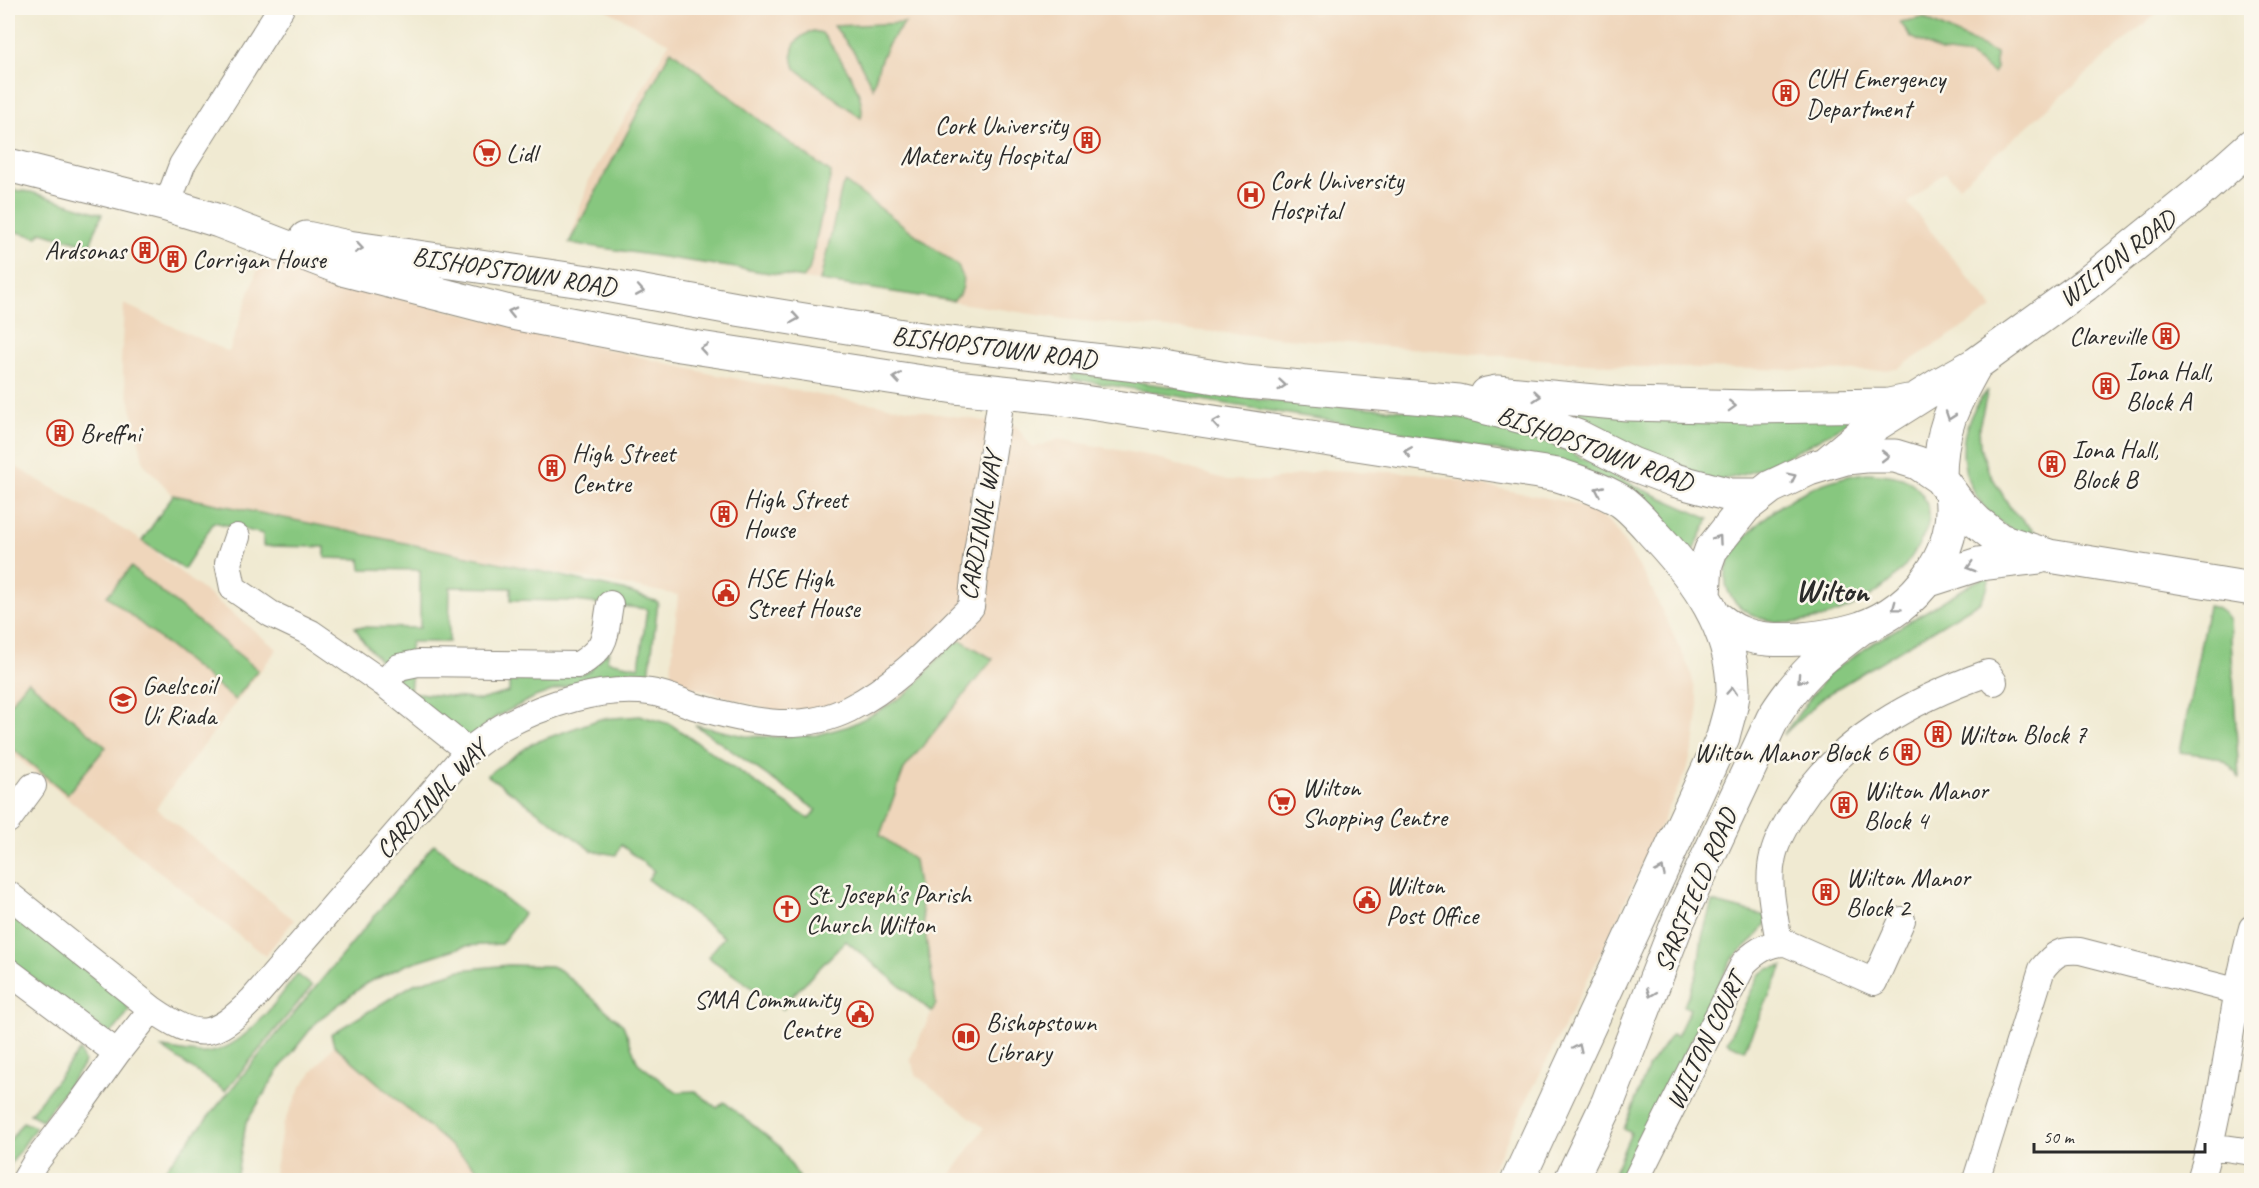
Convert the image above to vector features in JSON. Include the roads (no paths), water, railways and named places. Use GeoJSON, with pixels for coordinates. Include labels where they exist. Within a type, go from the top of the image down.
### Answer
{"type":"FeatureCollection","features":[{"type":"Feature","properties":{"kind":"main road","name":"WILTON ROAD"},"geometry":{"type":"LineString","coordinates":[[1827,463],[1864,432],[1912,400],[1976,364],[2085,285],[2196,195],[2252,145]]}},
{"type":"Feature","properties":{"kind":"main road","name":"BISHOPSTOWN ROAD"},"geometry":{"type":"LineString","coordinates":[[8,165],[219,221],[348,246],[589,282],[940,342],[1162,368],[1245,382],[1459,401],[1527,418],[1569,433],[1632,464],[1674,480],[1730,495],[1760,495]]}},
{"type":"Feature","properties":{"kind":"main road","name":"BISHOPSTOWN ROAD"},"geometry":{"type":"LineString","coordinates":[[219,221],[346,270],[518,314],[680,345],[954,387],[1051,397],[1558,475],[1597,488],[1624,503],[1677,559],[1710,606]]}},
{"type":"Feature","properties":{"kind":"main road","name":"WILTON ROAD"},"geometry":{"type":"LineString","coordinates":[[1926,581],[1941,559],[1953,511],[1945,486],[1940,455],[1950,411],[1976,364]]}},
{"type":"Feature","properties":{"kind":"main road"},"geometry":{"type":"LineString","coordinates":[[1459,401],[1497,392],[1627,404],[1751,407],[1889,405],[1912,400]]}},
{"type":"Feature","properties":{"kind":"main road"},"geometry":{"type":"LineString","coordinates":[[2049,556],[1979,564],[1926,581],[1888,614],[1861,628],[1818,637],[1774,640],[1739,632],[1710,606],[1706,564],[1711,550],[1739,514],[1760,495],[1809,469],[1827,463],[1846,458],[1895,456],[1918,463],[1945,486],[1977,522],[2000,540],[2049,556],[2252,589]]}},
{"type":"Feature","properties":{"kind":"main road","name":"SARSFIELD ROAD"},"geometry":{"type":"LineString","coordinates":[[1518,1180],[1723,737],[1734,690],[1730,652],[1710,606]]}},
{"type":"Feature","properties":{"kind":"main road","name":"SARSFIELD ROAD"},"geometry":{"type":"LineString","coordinates":[[1571,1180],[1608,1102],[1679,919],[1773,718],[1790,692],[1815,663],[1861,628]]}},
{"type":"Feature","properties":{"kind":"street"},"geometry":{"type":"LineString","coordinates":[[166,206],[182,165],[281,8]]}},
{"type":"Feature","properties":{"kind":"street","name":"CARDINAL WAY"},"geometry":{"type":"LineString","coordinates":[[8,894],[173,1024],[188,1031],[206,1032],[220,1027],[253,999],[468,751],[500,728],[542,708],[613,692],[651,692],[748,720],[783,724],[815,720],[849,710],[910,667],[971,607],[976,559],[1002,392]]}},
{"type":"Feature","properties":{"kind":"street"},"geometry":{"type":"LineString","coordinates":[[237,537],[228,563],[233,588],[271,614],[311,633],[383,683],[468,751]]}},
{"type":"Feature","properties":{"kind":"street"},"geometry":{"type":"LineString","coordinates":[[383,683],[399,667],[418,663],[578,665],[596,654],[604,642],[610,604]]}},
{"type":"Feature","properties":{"kind":"street"},"geometry":{"type":"LineString","coordinates":[[1902,920],[1875,982],[1793,945],[1779,943],[1771,894],[1770,873],[1773,856],[1788,821],[1810,789],[1850,745],[1895,715],[1943,690],[1988,673],[1994,682]]}},
{"type":"Feature","properties":{"kind":"street"},"geometry":{"type":"LineString","coordinates":[[8,820],[33,786]]}},
{"type":"Feature","properties":{"kind":"street"},"geometry":{"type":"LineString","coordinates":[[2200,1180],[2211,1146],[2236,991],[2252,928]]}},
{"type":"Feature","properties":{"kind":"street","name":"WILTON COURT"},"geometry":{"type":"LineString","coordinates":[[1636,1180],[1744,963],[1759,951],[1779,943]]}},
{"type":"Feature","properties":{"kind":"street"},"geometry":{"type":"LineString","coordinates":[[1976,1180],[2042,969],[2056,954],[2066,950],[2080,951],[2236,991]]}},
{"type":"Feature","properties":{"kind":"street"},"geometry":{"type":"LineString","coordinates":[[8,971],[117,1053]]}},
{"type":"Feature","properties":{"kind":"street"},"geometry":{"type":"LineString","coordinates":[[25,1180],[35,1162],[152,1009]]}},
{"type":"Feature","properties":{"kind":"street"},"geometry":{"type":"LineString","coordinates":[[2211,1146],[2252,1152]]}},
{"type":"Feature","properties":{"kind":"place","name":"CUH Emergency Department"},"geometry":{"type":"Point","coordinates":[1786,93]}},
{"type":"Feature","properties":{"kind":"place","name":"Cork University Maternity Hospital"},"geometry":{"type":"Point","coordinates":[1087,140]}},
{"type":"Feature","properties":{"kind":"place","name":"Lidl"},"geometry":{"type":"Point","coordinates":[487,153]}},
{"type":"Feature","properties":{"kind":"place","name":"Cork University Hospital"},"geometry":{"type":"Point","coordinates":[1251,195]}},
{"type":"Feature","properties":{"kind":"place","name":"Ardsonas"},"geometry":{"type":"Point","coordinates":[145,250]}},
{"type":"Feature","properties":{"kind":"place","name":"Corrigan House"},"geometry":{"type":"Point","coordinates":[173,259]}},
{"type":"Feature","properties":{"kind":"place","name":"Clareville"},"geometry":{"type":"Point","coordinates":[2166,336]}},
{"type":"Feature","properties":{"kind":"place","name":"Iona Hall, Block A"},"geometry":{"type":"Point","coordinates":[2106,386]}},
{"type":"Feature","properties":{"kind":"place","name":"Breffni"},"geometry":{"type":"Point","coordinates":[60,433]}},
{"type":"Feature","properties":{"kind":"place","name":"Iona Hall, Block B"},"geometry":{"type":"Point","coordinates":[2052,464]}},
{"type":"Feature","properties":{"kind":"place","name":"High Street Centre"},"geometry":{"type":"Point","coordinates":[552,468]}},
{"type":"Feature","properties":{"kind":"place","name":"High Street House"},"geometry":{"type":"Point","coordinates":[724,514]}},
{"type":"Feature","properties":{"kind":"place","name":"HSE High Street House"},"geometry":{"type":"Point","coordinates":[726,593]}},
{"type":"Feature","properties":{"kind":"place","name":"Gaelscoil Uí Riada"},"geometry":{"type":"Point","coordinates":[123,700]}},
{"type":"Feature","properties":{"kind":"place","name":"Wilton Block 7"},"geometry":{"type":"Point","coordinates":[1938,734]}},
{"type":"Feature","properties":{"kind":"place","name":"Wilton Manor Block 6"},"geometry":{"type":"Point","coordinates":[1907,752]}},
{"type":"Feature","properties":{"kind":"place","name":"Wilton Shopping Centre"},"geometry":{"type":"Point","coordinates":[1282,802]}},
{"type":"Feature","properties":{"kind":"place","name":"Wilton Manor Block 4"},"geometry":{"type":"Point","coordinates":[1844,805]}},
{"type":"Feature","properties":{"kind":"place","name":"Wilton Manor Block 2"},"geometry":{"type":"Point","coordinates":[1826,892]}},
{"type":"Feature","properties":{"kind":"place","name":"Wilton Post Office"},"geometry":{"type":"Point","coordinates":[1367,900]}},
{"type":"Feature","properties":{"kind":"place","name":"St. Joseph's Parish Church Wilton"},"geometry":{"type":"Point","coordinates":[787,909]}},
{"type":"Feature","properties":{"kind":"place","name":"SMA Community Centre"},"geometry":{"type":"Point","coordinates":[860,1014]}},
{"type":"Feature","properties":{"kind":"place","name":"Bishopstown Library"},"geometry":{"type":"Point","coordinates":[966,1037]}},
{"type":"Feature","properties":{"kind":"district","name":"Wilton"},"geometry":{"type":"Point","coordinates":[1832,590]}}]}
